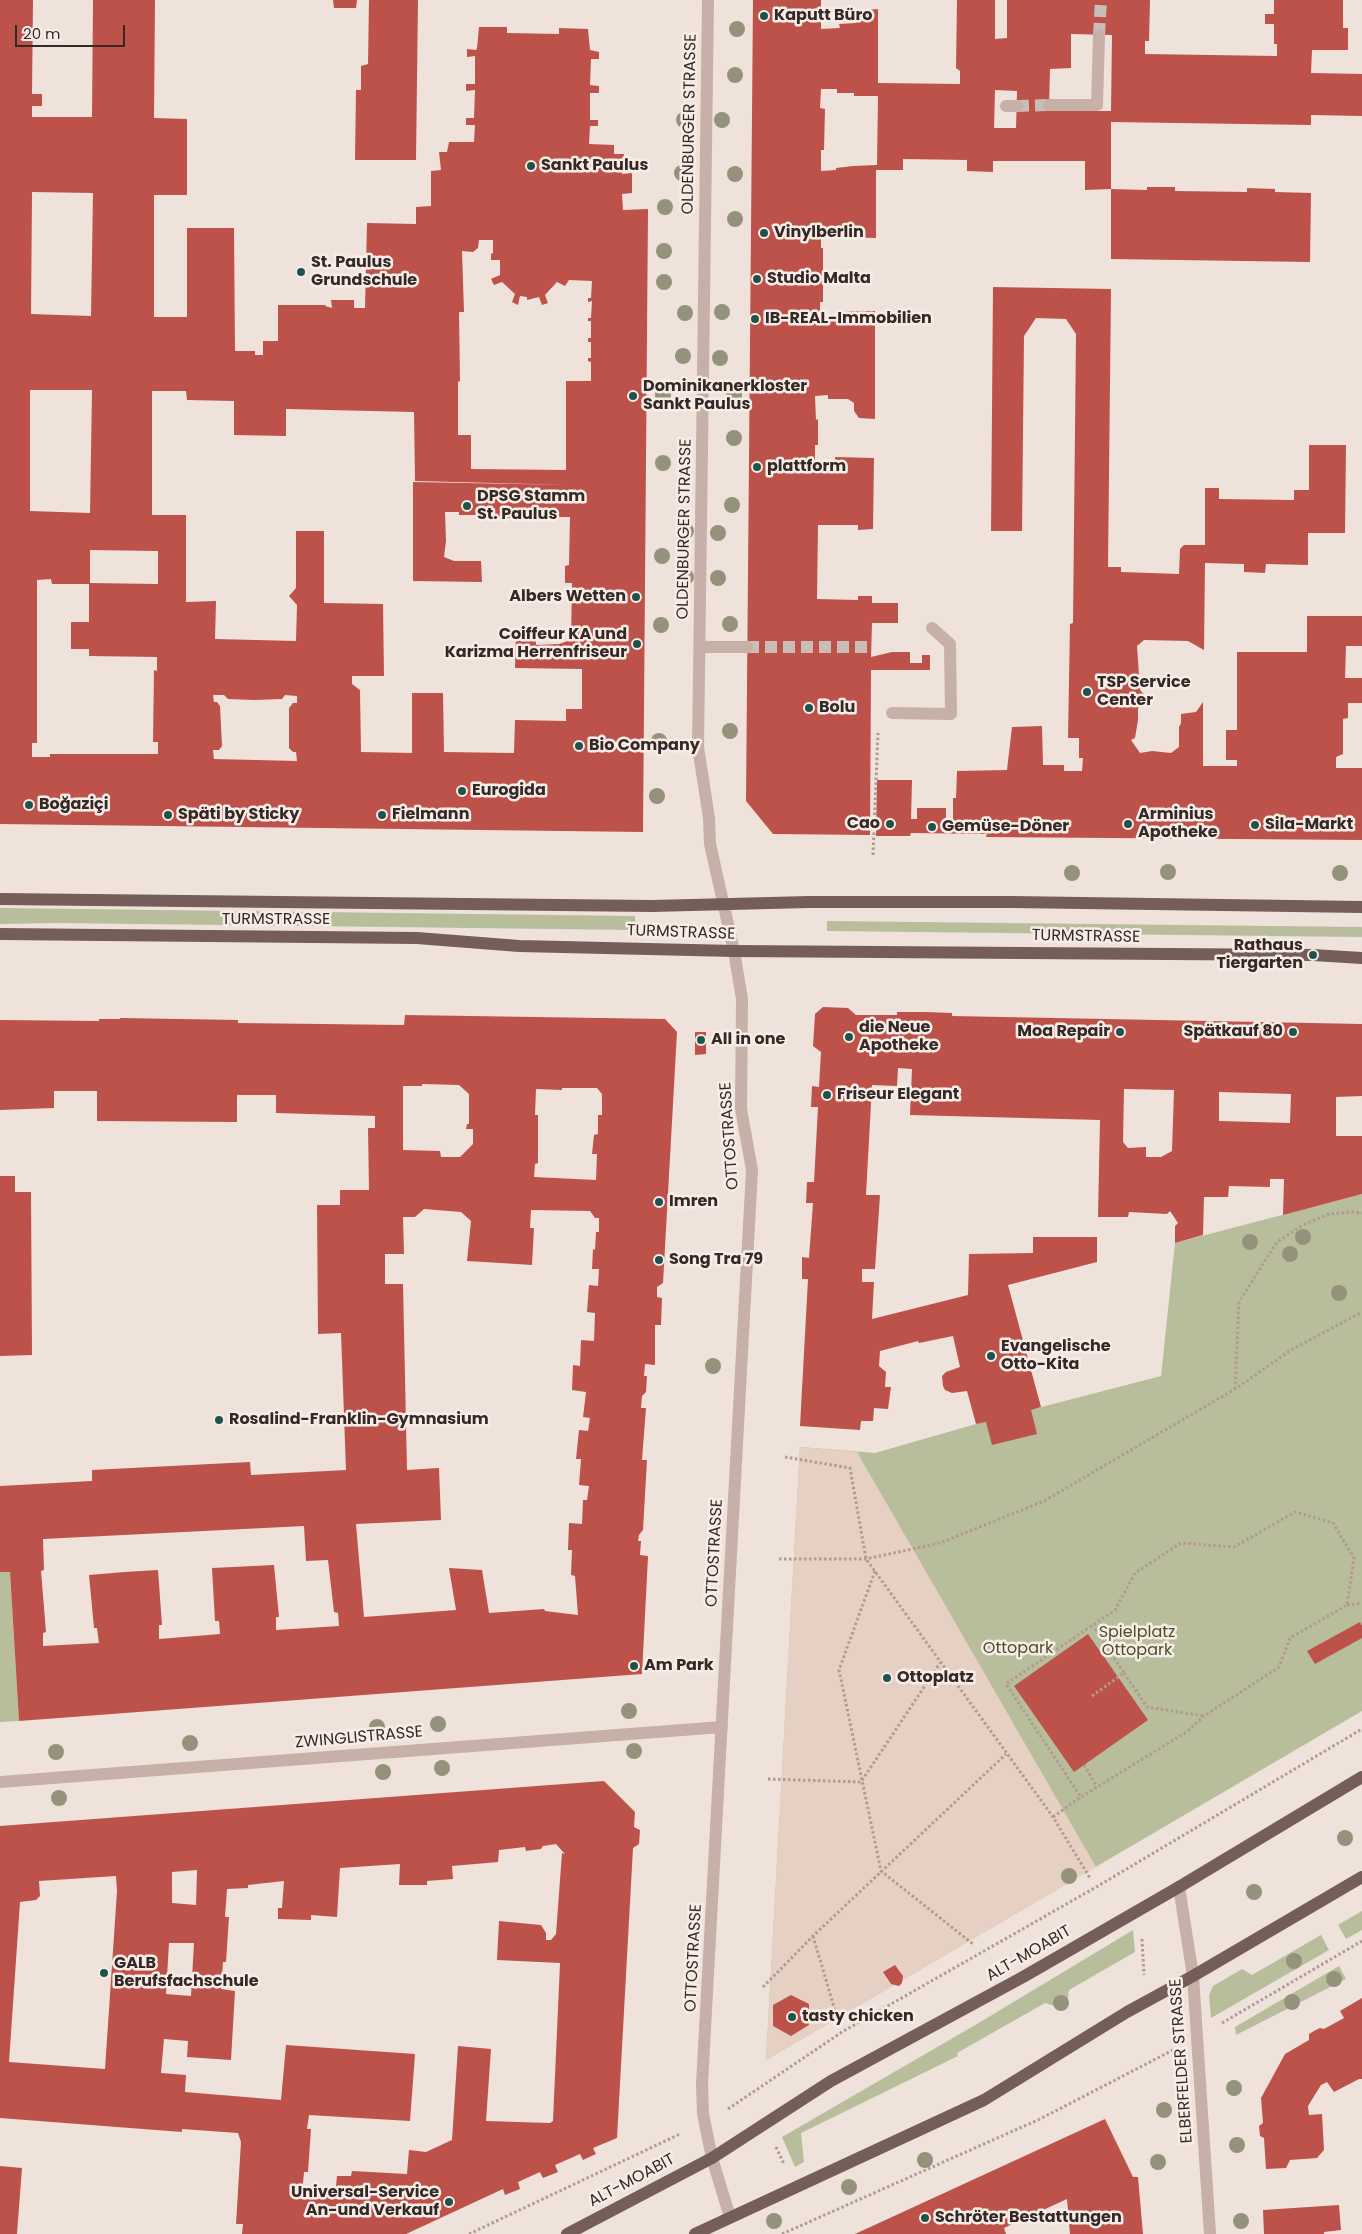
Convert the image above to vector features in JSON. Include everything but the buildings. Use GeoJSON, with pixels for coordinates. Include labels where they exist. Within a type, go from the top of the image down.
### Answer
{"type":"FeatureCollection","features":[{"type":"Feature","properties":{"kind":"main road","name":"TURMSTRASSE"},"geometry":{"type":"LineString","coordinates":[[0,899],[722,905],[809,902],[1012,902],[1362,907]]}},
{"type":"Feature","properties":{"kind":"main road","name":"TURMSTRASSE"},"geometry":{"type":"LineString","coordinates":[[0,934],[417,938],[519,946],[734,951],[1313,955],[1362,958]]}},
{"type":"Feature","properties":{"kind":"main road","name":"ALT-MOABIT"},"geometry":{"type":"LineString","coordinates":[[567,2234],[712,2158],[832,2081],[1024,1977],[1362,1778]]}},
{"type":"Feature","properties":{"kind":"main road"},"geometry":{"type":"LineString","coordinates":[[694,2234],[984,2100],[1127,2012],[1193,1976],[1362,1877]]}},
{"type":"Feature","properties":{"kind":"street","name":"OLDENBURGER STRASSE"},"geometry":{"type":"LineString","coordinates":[[708,0],[698,747],[709,818],[710,844],[722,905]]}},
{"type":"Feature","properties":{"kind":"street"},"geometry":{"type":"LineString","coordinates":[[1050,105],[1097,105],[1099,35]]}},
{"type":"Feature","properties":{"kind":"street"},"geometry":{"type":"LineString","coordinates":[[892,713],[951,714],[950,644],[932,628]]}},
{"type":"Feature","properties":{"kind":"street"},"geometry":{"type":"LineString","coordinates":[[700,647],[747,647]]}},
{"type":"Feature","properties":{"kind":"street","name":"OTTOSTRASSE"},"geometry":{"type":"LineString","coordinates":[[712,2158],[703,2114],[702,2084],[752,1170],[741,1109],[742,1000],[734,951],[722,905]]}},
{"type":"Feature","properties":{"kind":"street","name":"ZWINGLISTRASSE"},"geometry":{"type":"LineString","coordinates":[[0,1782],[722,1727]]}},
{"type":"Feature","properties":{"kind":"street","name":"ELBERFELDER STRASSE"},"geometry":{"type":"LineString","coordinates":[[1179,1887],[1193,1976],[1210,2234]]}},
{"type":"Feature","properties":{"kind":"street"},"geometry":{"type":"LineString","coordinates":[[712,2158],[730,2217]]}},
{"type":"Feature","properties":{"kind":"path"},"geometry":{"type":"LineString","coordinates":[[873,855],[878,712],[892,713]]}},
{"type":"Feature","properties":{"kind":"path"},"geometry":{"type":"LineString","coordinates":[[1235,1389],[1239,1302],[1277,1242],[1303,1225],[1329,1214],[1362,1213]]}},
{"type":"Feature","properties":{"kind":"path"},"geometry":{"type":"LineString","coordinates":[[779,1559],[866,1560],[940,1543],[1044,1500],[1235,1389],[1291,1350],[1362,1312]]}},
{"type":"Feature","properties":{"kind":"path"},"geometry":{"type":"LineString","coordinates":[[785,1457],[850,1468],[866,1560],[1053,1817],[1090,1878]]}},
{"type":"Feature","properties":{"kind":"path"},"geometry":{"type":"LineString","coordinates":[[1081,1797],[1006,1684],[1114,1610],[1135,1574],[1181,1543],[1234,1547],[1294,1512],[1334,1523],[1354,1558],[1347,1605]]}},
{"type":"Feature","properties":{"kind":"path"},"geometry":{"type":"LineString","coordinates":[[875,1570],[839,1670],[861,1782],[882,1871],[973,1944]]}},
{"type":"Feature","properties":{"kind":"path"},"geometry":{"type":"LineString","coordinates":[[1053,1817],[1081,1797],[1188,1731],[1204,1716],[1279,1668],[1290,1638],[1347,1605],[1362,1603]]}},
{"type":"Feature","properties":{"kind":"path"},"geometry":{"type":"LineString","coordinates":[[1093,1626],[1147,1707],[1204,1716]]}},
{"type":"Feature","properties":{"kind":"path"},"geometry":{"type":"LineString","coordinates":[[861,1782],[940,1663]]}},
{"type":"Feature","properties":{"kind":"path"},"geometry":{"type":"LineString","coordinates":[[1092,1696],[1124,1673]]}},
{"type":"Feature","properties":{"kind":"path"},"geometry":{"type":"LineString","coordinates":[[733,2107],[842,2032],[1098,1886],[1362,1729]]}},
{"type":"Feature","properties":{"kind":"path"},"geometry":{"type":"LineString","coordinates":[[763,1988],[813,1936],[1006,1754]]}},
{"type":"Feature","properties":{"kind":"path"},"geometry":{"type":"LineString","coordinates":[[1084,1765],[1097,1788]]}},
{"type":"Feature","properties":{"kind":"path"},"geometry":{"type":"LineString","coordinates":[[768,1779],[861,1782]]}},
{"type":"Feature","properties":{"kind":"path"},"geometry":{"type":"LineString","coordinates":[[1142,1935],[1144,1982]]}},
{"type":"Feature","properties":{"kind":"path"},"geometry":{"type":"LineString","coordinates":[[813,1936],[839,2024]]}},
{"type":"Feature","properties":{"kind":"path"},"geometry":{"type":"LineString","coordinates":[[1220,2024],[1362,1941]]}},
{"type":"Feature","properties":{"kind":"path"},"geometry":{"type":"LineString","coordinates":[[782,2234],[1040,2119],[1180,2046]]}},
{"type":"Feature","properties":{"kind":"path"},"geometry":{"type":"LineString","coordinates":[[468,2234],[685,2132]]}},
{"type":"Feature","properties":{"kind":"path"},"geometry":{"type":"LineString","coordinates":[[774,2142],[787,2170]]}},
{"type":"Feature","properties":{"kind":"green space"},"geometry":{"type":"Polygon","coordinates":[[[0,908],[635,916],[636,930],[57,923],[0,924],[0,908]]]}},
{"type":"Feature","properties":{"kind":"green space"},"geometry":{"type":"Polygon","coordinates":[[[827,921],[1362,927],[1362,937],[827,931],[827,921]]]}},
{"type":"Feature","properties":{"kind":"green space","name":"Ottopark"},"geometry":{"type":"Polygon","coordinates":[[[1362,1194],[1362,1711],[766,2060],[800,1447],[875,1453],[976,1424],[1161,1376],[1175,1243],[1362,1194]]]}},
{"type":"Feature","properties":{"kind":"green space"},"geometry":{"type":"Polygon","coordinates":[[[0,1572],[10,1572],[19,1721],[0,1722],[0,1572]]]}},
{"type":"Feature","properties":{"kind":"green space"},"geometry":{"type":"Polygon","coordinates":[[[1362,1911],[1362,1930],[1346,1939],[1338,1925],[1362,1911]]]}},
{"type":"Feature","properties":{"kind":"green space"},"geometry":{"type":"Polygon","coordinates":[[[1133,1930],[1135,1952],[1069,1990],[1067,2005],[1061,2008],[1045,2003],[957,2053],[958,2056],[801,2133],[804,2162],[795,2167],[782,2137],[977,2024],[1133,1930]]]}},
{"type":"Feature","properties":{"kind":"green space"},"geometry":{"type":"Polygon","coordinates":[[[1321,1935],[1329,1950],[1211,2018],[1209,1995],[1213,1986],[1242,1969],[1252,1975],[1321,1935]]]}},
{"type":"Feature","properties":{"kind":"green space"},"geometry":{"type":"Polygon","coordinates":[[[1339,1966],[1346,1979],[1236,2035],[1235,2027],[1339,1966]]]}},
{"type":"Feature","properties":{"kind":"shaded area","name":"Ottoplatz"},"geometry":{"type":"Polygon","coordinates":[[[800,1447],[857,1452],[1096,1867],[766,2060],[800,1447]]]}},
{"type":"Feature","properties":{"kind":"tunnel"},"geometry":{"type":"LineString","coordinates":[[1099,35],[1101,0]]}},
{"type":"Feature","properties":{"kind":"tunnel"},"geometry":{"type":"LineString","coordinates":[[1017,106],[1049,105]]}},
{"type":"Feature","properties":{"kind":"tunnel"},"geometry":{"type":"LineString","coordinates":[[747,647],[872,647]]}},
{"type":"Feature","properties":{"kind":"place","name":"Kaputt Büro"},"geometry":{"type":"Point","coordinates":[764,16]}},
{"type":"Feature","properties":{"kind":"place","name":"Sankt Paulus"},"geometry":{"type":"Point","coordinates":[531,166]}},
{"type":"Feature","properties":{"kind":"place","name":"Vinylberlin"},"geometry":{"type":"Point","coordinates":[764,233]}},
{"type":"Feature","properties":{"kind":"place","name":"St. Paulus Grundschule"},"geometry":{"type":"Point","coordinates":[301,272]}},
{"type":"Feature","properties":{"kind":"place","name":"Studio Malta"},"geometry":{"type":"Point","coordinates":[757,279]}},
{"type":"Feature","properties":{"kind":"place","name":"IB-REAL-Immobilien"},"geometry":{"type":"Point","coordinates":[755,319]}},
{"type":"Feature","properties":{"kind":"place","name":"Dominikanerkloster Sankt Paulus"},"geometry":{"type":"Point","coordinates":[633,396]}},
{"type":"Feature","properties":{"kind":"place","name":"plattform"},"geometry":{"type":"Point","coordinates":[757,467]}},
{"type":"Feature","properties":{"kind":"place","name":"DPSG Stamm St. Paulus"},"geometry":{"type":"Point","coordinates":[467,506]}},
{"type":"Feature","properties":{"kind":"place","name":"Albers Wetten"},"geometry":{"type":"Point","coordinates":[636,597]}},
{"type":"Feature","properties":{"kind":"place","name":"Coiffeur KA und Karizma Herrenfriseur"},"geometry":{"type":"Point","coordinates":[637,644]}},
{"type":"Feature","properties":{"kind":"place","name":"TSP Service Center"},"geometry":{"type":"Point","coordinates":[1087,692]}},
{"type":"Feature","properties":{"kind":"place","name":"Bolu"},"geometry":{"type":"Point","coordinates":[809,708]}},
{"type":"Feature","properties":{"kind":"place","name":"Bio Company"},"geometry":{"type":"Point","coordinates":[579,746]}},
{"type":"Feature","properties":{"kind":"place","name":"Eurogida"},"geometry":{"type":"Point","coordinates":[462,791]}},
{"type":"Feature","properties":{"kind":"place","name":"Boğaziçi"},"geometry":{"type":"Point","coordinates":[29,805]}},
{"type":"Feature","properties":{"kind":"place","name":"Späti by Sticky"},"geometry":{"type":"Point","coordinates":[168,815]}},
{"type":"Feature","properties":{"kind":"place","name":"Fielmann"},"geometry":{"type":"Point","coordinates":[382,815]}},
{"type":"Feature","properties":{"kind":"place","name":"Cao"},"geometry":{"type":"Point","coordinates":[890,824]}},
{"type":"Feature","properties":{"kind":"place","name":"Arminius Apotheke"},"geometry":{"type":"Point","coordinates":[1128,824]}},
{"type":"Feature","properties":{"kind":"place","name":"Sila-Markt"},"geometry":{"type":"Point","coordinates":[1255,825]}},
{"type":"Feature","properties":{"kind":"place","name":"Gemüse-Döner"},"geometry":{"type":"Point","coordinates":[932,827]}},
{"type":"Feature","properties":{"kind":"place","name":"Rathaus Tiergarten"},"geometry":{"type":"Point","coordinates":[1313,955]}},
{"type":"Feature","properties":{"kind":"place","name":"Moa Repair"},"geometry":{"type":"Point","coordinates":[1120,1032]}},
{"type":"Feature","properties":{"kind":"place","name":"Spätkauf 80"},"geometry":{"type":"Point","coordinates":[1293,1032]}},
{"type":"Feature","properties":{"kind":"place","name":"die Neue Apotheke"},"geometry":{"type":"Point","coordinates":[849,1037]}},
{"type":"Feature","properties":{"kind":"place","name":"All in one"},"geometry":{"type":"Point","coordinates":[701,1040]}},
{"type":"Feature","properties":{"kind":"place","name":"Friseur Elegant"},"geometry":{"type":"Point","coordinates":[827,1095]}},
{"type":"Feature","properties":{"kind":"place","name":"Imren"},"geometry":{"type":"Point","coordinates":[659,1202]}},
{"type":"Feature","properties":{"kind":"place","name":"Song Tra 79"},"geometry":{"type":"Point","coordinates":[659,1260]}},
{"type":"Feature","properties":{"kind":"place","name":"Evangelische Otto-Kita"},"geometry":{"type":"Point","coordinates":[991,1356]}},
{"type":"Feature","properties":{"kind":"place","name":"Rosalind-Franklin-Gymnasium"},"geometry":{"type":"Point","coordinates":[219,1420]}},
{"type":"Feature","properties":{"kind":"place","name":"Am Park"},"geometry":{"type":"Point","coordinates":[634,1666]}},
{"type":"Feature","properties":{"kind":"place","name":"Ottoplatz"},"geometry":{"type":"Point","coordinates":[887,1678]}},
{"type":"Feature","properties":{"kind":"place","name":"GALB Berufsfachschule"},"geometry":{"type":"Point","coordinates":[104,1973]}},
{"type":"Feature","properties":{"kind":"place","name":"tasty chicken"},"geometry":{"type":"Point","coordinates":[792,2017]}},
{"type":"Feature","properties":{"kind":"place","name":"Universal-Service An-und Verkauf"},"geometry":{"type":"Point","coordinates":[449,2202]}},
{"type":"Feature","properties":{"kind":"place","name":"Schröter Bestattungen"},"geometry":{"type":"Point","coordinates":[925,2218]}},
{"type":"Feature","properties":{"kind":"park label","name":"Spielplatz Ottopark"},"geometry":{"type":"Point","coordinates":[1137,1642]}}]}
